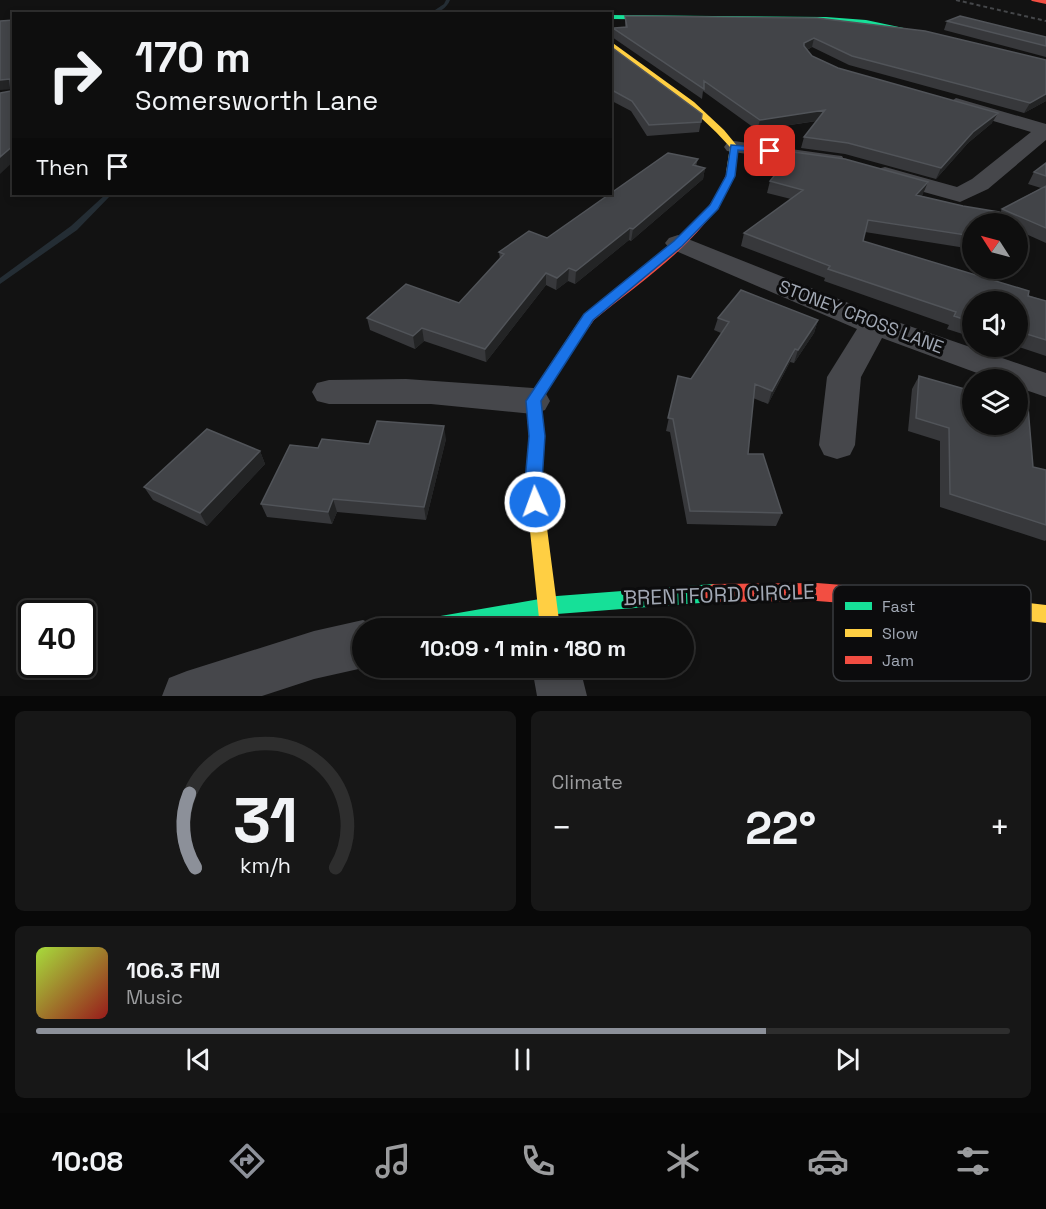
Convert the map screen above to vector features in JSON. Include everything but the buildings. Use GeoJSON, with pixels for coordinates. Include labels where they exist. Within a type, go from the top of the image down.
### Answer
{"type":"FeatureCollection","features":[{"type":"Feature","properties":{"kind":"street"},"geometry":{"type":"LineString","coordinates":[[1034,0],[1046,3]]}},
{"type":"Feature","properties":{"kind":"street"},"geometry":{"type":"LineString","coordinates":[[612,16],[826,19],[907,29],[960,41]]}},
{"type":"Feature","properties":{"kind":"street"},"geometry":{"type":"LineString","coordinates":[[549,618],[533,482],[537,436],[533,401],[589,317],[678,243],[714,207],[731,176],[734,147],[719,125],[684,95],[632,63],[612,45]]}},
{"type":"Feature","properties":{"kind":"street"},"geometry":{"type":"LineString","coordinates":[[935,97],[1045,130]]}},
{"type":"Feature","properties":{"kind":"street"},"geometry":{"type":"LineString","coordinates":[[734,147],[788,153],[861,167],[960,195],[980,184],[1045,130]]}},
{"type":"Feature","properties":{"kind":"street","name":"STONEY CROSS LANE"},"geometry":{"type":"LineString","coordinates":[[678,243],[875,325],[1046,385]]}},
{"type":"Feature","properties":{"kind":"street"},"geometry":{"type":"LineString","coordinates":[[837,445],[844,377],[875,325]]}},
{"type":"Feature","properties":{"kind":"street"},"geometry":{"type":"LineString","coordinates":[[329,392],[398,389],[454,391],[533,401]]}},
{"type":"Feature","properties":{"kind":"street","name":"BRENTFORD CIRCLE"},"geometry":{"type":"LineString","coordinates":[[485,618],[619,598],[723,591],[833,593]]}},
{"type":"Feature","properties":{"kind":"street","name":"BRENTFORD CIRCLE"},"geometry":{"type":"LineString","coordinates":[[1031,612],[1046,614]]}},
{"type":"Feature","properties":{"kind":"street"},"geometry":{"type":"LineString","coordinates":[[187,696],[314,655],[352,646]]}},
{"type":"Feature","properties":{"kind":"street"},"geometry":{"type":"LineString","coordinates":[[558,678],[562,696]]}},
{"type":"Feature","properties":{"kind":"waterway"},"geometry":{"type":"LineString","coordinates":[[434,12],[446,5],[448,0]]}},
{"type":"Feature","properties":{"kind":"waterway"},"geometry":{"type":"LineString","coordinates":[[0,282],[74,228],[108,195]]}},
{"type":"Feature","properties":{"kind":"railway"},"geometry":{"type":"LineString","coordinates":[[956,0],[1046,21]]}},
{"type":"Feature","properties":{"kind":"traffic: fast"},"geometry":{"type":"LineString","coordinates":[[612,17],[826,19],[866,22],[943,37]]}},
{"type":"Feature","properties":{"kind":"traffic: fast"},"geometry":{"type":"LineString","coordinates":[[485,618],[557,605],[713,593]]}},
{"type":"Feature","properties":{"kind":"traffic: slow"},"geometry":{"type":"LineString","coordinates":[[612,45],[691,104],[721,131],[734,147],[731,173]]}},
{"type":"Feature","properties":{"kind":"traffic: slow"},"geometry":{"type":"LineString","coordinates":[[549,618],[533,482],[537,437],[533,401],[584,324]]}},
{"type":"Feature","properties":{"kind":"traffic: slow"},"geometry":{"type":"LineString","coordinates":[[1031,612],[1046,614]]}},
{"type":"Feature","properties":{"kind":"traffic: jam"},"geometry":{"type":"LineString","coordinates":[[1034,0],[1046,2]]}},
{"type":"Feature","properties":{"kind":"traffic: jam"},"geometry":{"type":"LineString","coordinates":[[584,324],[589,317],[671,251],[692,231],[723,192],[731,173]]}},
{"type":"Feature","properties":{"kind":"traffic: jam"},"geometry":{"type":"LineString","coordinates":[[713,593],[833,593]]}},
{"type":"Feature","properties":{"kind":"route"},"geometry":{"type":"LineString","coordinates":[[535,502],[533,482],[537,436],[533,401],[578,333],[589,317],[678,243],[714,207],[731,176],[734,147],[770,151]]}}]}
